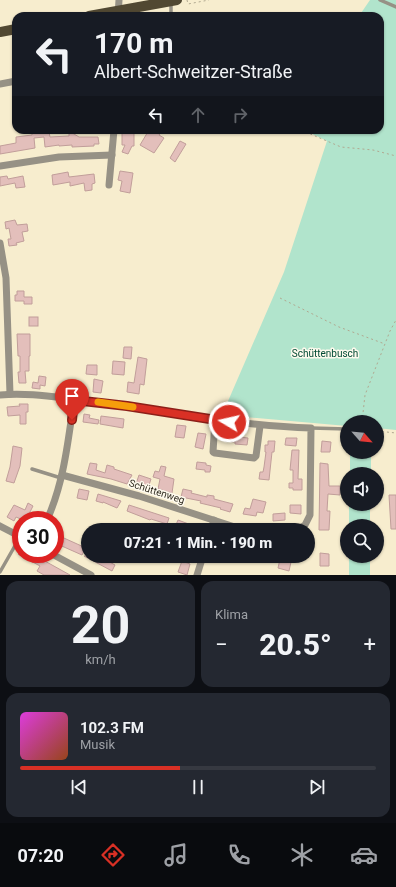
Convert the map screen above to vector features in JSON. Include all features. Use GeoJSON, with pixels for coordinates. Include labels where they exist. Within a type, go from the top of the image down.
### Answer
{"type":"FeatureCollection","features":[{"type":"Feature","properties":{"kind":"main road"},"geometry":{"type":"LineString","coordinates":[[122,12],[168,1]]}},
{"type":"Feature","properties":{"kind":"main road"},"geometry":{"type":"LineString","coordinates":[[0,32],[12,30]]}},
{"type":"Feature","properties":{"kind":"street"},"geometry":{"type":"LineString","coordinates":[[118,12],[119,0]]}},
{"type":"Feature","properties":{"kind":"street"},"geometry":{"type":"LineString","coordinates":[[0,84],[12,82]]}},
{"type":"Feature","properties":{"kind":"street"},"geometry":{"type":"LineString","coordinates":[[109,185],[114,134]]}},
{"type":"Feature","properties":{"kind":"street"},"geometry":{"type":"LineString","coordinates":[[0,166],[59,157],[112,155]]}},
{"type":"Feature","properties":{"kind":"street"},"geometry":{"type":"LineString","coordinates":[[0,243],[6,278],[10,394]]}},
{"type":"Feature","properties":{"kind":"street"},"geometry":{"type":"LineString","coordinates":[[0,395],[23,394],[127,406],[260,426],[311,428],[310,515],[305,523]]}},
{"type":"Feature","properties":{"kind":"street"},"geometry":{"type":"LineString","coordinates":[[51,511],[57,496],[66,458],[74,400]]}},
{"type":"Feature","properties":{"kind":"street"},"geometry":{"type":"LineString","coordinates":[[215,420],[213,452],[215,453],[254,458],[256,456],[260,426]]}},
{"type":"Feature","properties":{"kind":"street","name":"Schüttenweg"},"geometry":{"type":"LineString","coordinates":[[62,476],[139,496],[223,523]]}},
{"type":"Feature","properties":{"kind":"street"},"geometry":{"type":"LineString","coordinates":[[0,526],[12,533]]}},
{"type":"Feature","properties":{"kind":"street"},"geometry":{"type":"LineString","coordinates":[[64,560],[91,575]]}},
{"type":"Feature","properties":{"kind":"street"},"geometry":{"type":"LineString","coordinates":[[198,575],[201,563]]}},
{"type":"Feature","properties":{"kind":"lane"},"geometry":{"type":"LineString","coordinates":[[380,0],[396,7]]}},
{"type":"Feature","properties":{"kind":"lane"},"geometry":{"type":"LineString","coordinates":[[168,1],[170,12]]}},
{"type":"Feature","properties":{"kind":"lane"},"geometry":{"type":"LineString","coordinates":[[311,428],[340,429]]}},
{"type":"Feature","properties":{"kind":"lane"},"geometry":{"type":"LineString","coordinates":[[32,469],[62,476]]}},
{"type":"Feature","properties":{"kind":"lane"},"geometry":{"type":"LineString","coordinates":[[0,572],[12,551]]}},
{"type":"Feature","properties":{"kind":"path"},"geometry":{"type":"LineString","coordinates":[[187,0],[188,4],[209,0]]}},
{"type":"Feature","properties":{"kind":"path"},"geometry":{"type":"LineString","coordinates":[[310,134],[341,147],[373,150],[396,156]]}},
{"type":"Feature","properties":{"kind":"path"},"geometry":{"type":"LineString","coordinates":[[280,298],[339,327],[385,344]]}},
{"type":"Feature","properties":{"kind":"path"},"geometry":{"type":"LineString","coordinates":[[363,415],[365,395],[390,331],[396,320]]}},
{"type":"Feature","properties":{"kind":"path"},"geometry":{"type":"LineString","coordinates":[[384,432],[396,433]]}},
{"type":"Feature","properties":{"kind":"green space","name":"Schüttenbusch"},"geometry":{"type":"Polygon","coordinates":[[[370,0],[396,0],[396,430],[384,429],[384,415],[340,415],[340,425],[222,415],[284,272],[327,141],[312,134],[384,134],[384,12],[362,12],[370,0]]]}},
{"type":"Feature","properties":{"kind":"green space"},"geometry":{"type":"Polygon","coordinates":[[[350,459],[371,459],[371,467],[350,467],[350,459]]]}},
{"type":"Feature","properties":{"kind":"green space"},"geometry":{"type":"Polygon","coordinates":[[[349,511],[370,511],[370,519],[349,519],[349,511]]]}},
{"type":"Feature","properties":{"kind":"green space"},"geometry":{"type":"Polygon","coordinates":[[[349,563],[370,563],[370,575],[349,575],[349,563]]]}},
{"type":"Feature","properties":{"kind":"building"},"geometry":{"type":"Polygon","coordinates":[[[49,134],[50,137],[69,136],[69,134],[74,134],[79,137],[98,137],[99,144],[94,144],[94,146],[72,147],[72,145],[59,145],[45,147],[44,137],[34,138],[35,148],[0,154],[0,146],[16,143],[16,137],[49,134]]]}},
{"type":"Feature","properties":{"kind":"building"},"geometry":{"type":"Polygon","coordinates":[[[122,134],[134,134],[134,146],[132,146],[128,154],[122,152],[125,145],[122,145],[122,134]]]}},
{"type":"Feature","properties":{"kind":"building"},"geometry":{"type":"Polygon","coordinates":[[[147,134],[160,134],[159,135],[164,138],[154,153],[140,145],[147,134]]]}},
{"type":"Feature","properties":{"kind":"building"},"geometry":{"type":"Polygon","coordinates":[[[180,141],[186,144],[175,162],[170,158],[180,141]]]}},
{"type":"Feature","properties":{"kind":"building"},"geometry":{"type":"Polygon","coordinates":[[[120,171],[133,173],[130,193],[120,191],[122,181],[118,180],[120,171]]]}},
{"type":"Feature","properties":{"kind":"building"},"geometry":{"type":"Polygon","coordinates":[[[68,172],[69,177],[94,174],[95,183],[92,184],[92,190],[85,191],[84,183],[70,186],[70,182],[53,185],[52,175],[68,172]]]}},
{"type":"Feature","properties":{"kind":"building"},"geometry":{"type":"Polygon","coordinates":[[[7,176],[8,179],[23,176],[25,187],[16,188],[15,183],[0,186],[0,177],[7,176]]]}},
{"type":"Feature","properties":{"kind":"building"},"geometry":{"type":"Polygon","coordinates":[[[15,220],[17,225],[27,224],[28,231],[22,232],[24,241],[16,243],[17,245],[9,246],[8,239],[11,239],[9,228],[6,229],[5,222],[15,220]]]}},
{"type":"Feature","properties":{"kind":"building"},"geometry":{"type":"Polygon","coordinates":[[[17,291],[24,291],[24,297],[32,297],[32,304],[24,304],[24,301],[15,301],[17,291]]]}},
{"type":"Feature","properties":{"kind":"building"},"geometry":{"type":"Polygon","coordinates":[[[29,317],[38,317],[38,326],[29,326],[29,317]]]}},
{"type":"Feature","properties":{"kind":"building"},"geometry":{"type":"Polygon","coordinates":[[[17,334],[30,334],[29,371],[25,371],[26,383],[19,383],[18,372],[20,372],[20,356],[18,356],[17,334]]]}},
{"type":"Feature","properties":{"kind":"building"},"geometry":{"type":"Polygon","coordinates":[[[124,347],[132,347],[131,359],[123,358],[124,347]]]}},
{"type":"Feature","properties":{"kind":"building"},"geometry":{"type":"Polygon","coordinates":[[[138,357],[147,359],[144,385],[140,384],[139,394],[127,392],[128,382],[134,383],[138,357]]]}},
{"type":"Feature","properties":{"kind":"building"},"geometry":{"type":"Polygon","coordinates":[[[113,361],[125,362],[124,375],[112,374],[113,361]]]}},
{"type":"Feature","properties":{"kind":"building"},"geometry":{"type":"Polygon","coordinates":[[[87,365],[97,365],[97,375],[86,374],[87,365]]]}},
{"type":"Feature","properties":{"kind":"building"},"geometry":{"type":"Polygon","coordinates":[[[39,376],[46,377],[45,386],[40,385],[40,389],[32,388],[33,382],[38,383],[39,376]]]}},
{"type":"Feature","properties":{"kind":"building"},"geometry":{"type":"Polygon","coordinates":[[[94,379],[103,381],[101,393],[93,392],[94,379]]]}},
{"type":"Feature","properties":{"kind":"building"},"geometry":{"type":"Polygon","coordinates":[[[19,404],[28,404],[26,424],[20,424],[20,415],[8,416],[7,407],[20,406],[19,404]]]}},
{"type":"Feature","properties":{"kind":"building"},"geometry":{"type":"Polygon","coordinates":[[[84,414],[90,415],[89,418],[99,420],[98,424],[83,422],[84,414]]]}},
{"type":"Feature","properties":{"kind":"building"},"geometry":{"type":"Polygon","coordinates":[[[101,416],[124,419],[123,428],[100,424],[101,416]]]}},
{"type":"Feature","properties":{"kind":"building"},"geometry":{"type":"Polygon","coordinates":[[[177,425],[186,426],[184,438],[175,437],[177,425]]]}},
{"type":"Feature","properties":{"kind":"building"},"geometry":{"type":"Polygon","coordinates":[[[198,433],[206,434],[203,449],[195,447],[198,433]]]}},
{"type":"Feature","properties":{"kind":"building"},"geometry":{"type":"Polygon","coordinates":[[[225,433],[232,433],[232,436],[248,438],[247,445],[225,441],[225,433]]]}},
{"type":"Feature","properties":{"kind":"building"},"geometry":{"type":"Polygon","coordinates":[[[286,438],[297,438],[296,446],[285,445],[286,438]]]}},
{"type":"Feature","properties":{"kind":"building"},"geometry":{"type":"Polygon","coordinates":[[[268,441],[275,441],[274,452],[272,452],[269,480],[259,479],[260,472],[263,472],[266,452],[265,445],[268,445],[268,441]]]}},
{"type":"Feature","properties":{"kind":"building"},"geometry":{"type":"Polygon","coordinates":[[[322,441],[331,442],[330,452],[321,452],[322,441]]]}},
{"type":"Feature","properties":{"kind":"building"},"geometry":{"type":"Polygon","coordinates":[[[13,446],[22,448],[20,466],[14,483],[6,481],[13,446]]]}},
{"type":"Feature","properties":{"kind":"building"},"geometry":{"type":"Polygon","coordinates":[[[292,450],[299,450],[298,479],[302,479],[302,490],[293,490],[293,488],[289,488],[289,483],[293,483],[293,470],[290,470],[292,450]]]}},
{"type":"Feature","properties":{"kind":"building"},"geometry":{"type":"Polygon","coordinates":[[[197,462],[206,463],[206,465],[211,466],[210,472],[196,469],[197,462]]]}},
{"type":"Feature","properties":{"kind":"building"},"geometry":{"type":"Polygon","coordinates":[[[90,463],[97,464],[96,470],[105,473],[107,465],[132,475],[127,484],[87,474],[90,463]]]}},
{"type":"Feature","properties":{"kind":"building"},"geometry":{"type":"Polygon","coordinates":[[[320,463],[328,464],[329,486],[340,486],[340,495],[328,494],[327,511],[330,511],[329,530],[319,530],[320,463]]]}},
{"type":"Feature","properties":{"kind":"building"},"geometry":{"type":"Polygon","coordinates":[[[161,466],[166,467],[164,476],[174,479],[172,493],[158,489],[160,479],[153,477],[155,471],[159,472],[161,466]]]}},
{"type":"Feature","properties":{"kind":"building"},"geometry":{"type":"Polygon","coordinates":[[[139,475],[151,479],[148,488],[136,484],[139,475]]]}},
{"type":"Feature","properties":{"kind":"building"},"geometry":{"type":"Polygon","coordinates":[[[79,489],[89,491],[87,500],[77,498],[79,489]]]}},
{"type":"Feature","properties":{"kind":"building"},"geometry":{"type":"Polygon","coordinates":[[[183,489],[192,491],[191,493],[207,497],[207,495],[214,496],[214,499],[233,504],[230,512],[220,509],[221,508],[200,503],[201,501],[181,497],[183,489]]]}},
{"type":"Feature","properties":{"kind":"building"},"geometry":{"type":"Polygon","coordinates":[[[98,494],[121,501],[117,508],[103,502],[96,501],[98,494]]]}},
{"type":"Feature","properties":{"kind":"building"},"geometry":{"type":"Polygon","coordinates":[[[389,495],[396,495],[396,529],[391,529],[389,495]]]}},
{"type":"Feature","properties":{"kind":"building"},"geometry":{"type":"Polygon","coordinates":[[[253,499],[266,502],[263,513],[257,512],[256,516],[243,514],[245,508],[250,509],[253,499]]]}},
{"type":"Feature","properties":{"kind":"building"},"geometry":{"type":"Polygon","coordinates":[[[28,503],[33,506],[30,511],[12,511],[12,520],[7,517],[14,505],[25,510],[28,503]]]}},
{"type":"Feature","properties":{"kind":"building"},"geometry":{"type":"Polygon","coordinates":[[[129,505],[169,518],[167,523],[164,523],[150,520],[127,511],[129,505]]]}},
{"type":"Feature","properties":{"kind":"building"},"geometry":{"type":"Polygon","coordinates":[[[290,505],[301,505],[301,514],[290,513],[290,505]]]}},
{"type":"Feature","properties":{"kind":"building"},"geometry":{"type":"Polygon","coordinates":[[[285,513],[285,520],[273,521],[273,514],[285,513]]]}},
{"type":"Feature","properties":{"kind":"building"},"geometry":{"type":"Polygon","coordinates":[[[178,520],[186,523],[177,523],[178,520]]]}},
{"type":"Feature","properties":{"kind":"building"},"geometry":{"type":"Polygon","coordinates":[[[64,538],[81,546],[81,555],[64,547],[64,538]]]}},
{"type":"Feature","properties":{"kind":"building"},"geometry":{"type":"Polygon","coordinates":[[[320,553],[329,554],[329,566],[320,566],[320,553]]]}},
{"type":"Feature","properties":{"kind":"building"},"geometry":{"type":"Polygon","coordinates":[[[34,563],[48,563],[70,575],[44,575],[37,571],[40,566],[34,563]]]}},
{"type":"Feature","properties":{"kind":"building"},"geometry":{"type":"Polygon","coordinates":[[[97,563],[111,563],[115,565],[112,571],[97,563]]]}},
{"type":"Feature","properties":{"kind":"building"},"geometry":{"type":"Polygon","coordinates":[[[181,563],[190,564],[187,575],[178,572],[181,563]]]}},
{"type":"Feature","properties":{"kind":"building"},"geometry":{"type":"Polygon","coordinates":[[[279,563],[291,563],[289,571],[278,568],[279,563]]]}},
{"type":"Feature","properties":{"kind":"slow traffic"},"geometry":{"type":"LineString","coordinates":[[98,402],[133,407]]}},
{"type":"Feature","properties":{"kind":"route"},"geometry":{"type":"LineString","coordinates":[[72,420],[74,400],[172,412],[229,422]]}}]}
